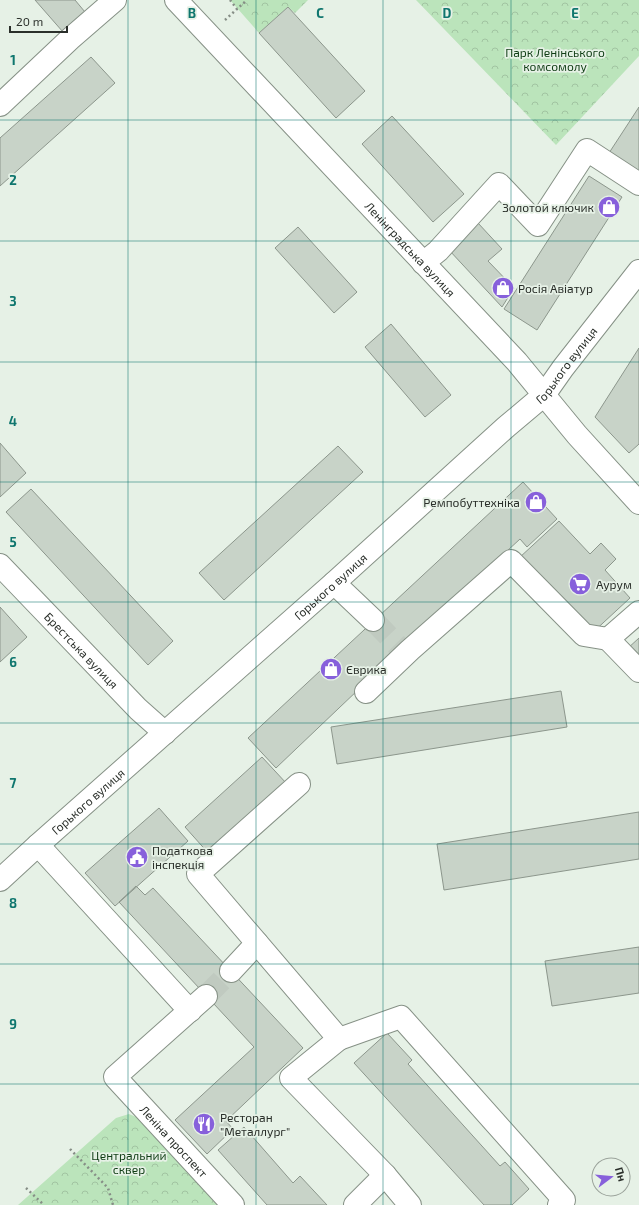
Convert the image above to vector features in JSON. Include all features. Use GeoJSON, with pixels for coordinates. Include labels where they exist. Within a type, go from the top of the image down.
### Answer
{"type":"FeatureCollection","features":[{"type":"Feature","properties":{"kind":"street"},"geometry":{"type":"LineString","coordinates":[[0,105],[70,39],[115,0]]}},
{"type":"Feature","properties":{"kind":"street","name":"Ленінградська вулиця"},"geometry":{"type":"LineString","coordinates":[[176,0],[517,362],[639,503]]}},
{"type":"Feature","properties":{"kind":"street"},"geometry":{"type":"LineString","coordinates":[[423,263],[438,251],[499,184],[538,225],[587,150],[639,184]]}},
{"type":"Feature","properties":{"kind":"street","name":"Горького вулиця"},"geometry":{"type":"LineString","coordinates":[[0,880],[334,583],[506,427],[544,395],[563,368],[639,271]]}},
{"type":"Feature","properties":{"kind":"street"},"geometry":{"type":"LineString","coordinates":[[366,692],[406,650],[511,562],[584,635],[608,639],[639,671]]}},
{"type":"Feature","properties":{"kind":"street","name":"Брестська вулиця"},"geometry":{"type":"LineString","coordinates":[[0,565],[138,709],[165,734]]}},
{"type":"Feature","properties":{"kind":"street"},"geometry":{"type":"LineString","coordinates":[[334,583],[373,620]]}},
{"type":"Feature","properties":{"kind":"street"},"geometry":{"type":"LineString","coordinates":[[608,639],[639,612]]}},
{"type":"Feature","properties":{"kind":"street"},"geometry":{"type":"LineString","coordinates":[[299,784],[198,874],[339,1039]]}},
{"type":"Feature","properties":{"kind":"street"},"geometry":{"type":"LineString","coordinates":[[38,845],[190,1011],[206,996]]}},
{"type":"Feature","properties":{"kind":"street"},"geometry":{"type":"LineString","coordinates":[[231,971],[257,943]]}},
{"type":"Feature","properties":{"kind":"street","name":"Леніна проспект"},"geometry":{"type":"LineString","coordinates":[[190,1011],[115,1077],[233,1205]]}},
{"type":"Feature","properties":{"kind":"street"},"geometry":{"type":"LineString","coordinates":[[410,1205],[385,1175],[291,1078],[339,1039],[401,1017],[564,1200],[558,1205]]}},
{"type":"Feature","properties":{"kind":"street"},"geometry":{"type":"LineString","coordinates":[[355,1205],[385,1175]]}},
{"type":"Feature","properties":{"kind":"path"},"geometry":{"type":"LineString","coordinates":[[230,0],[237,9]]}},
{"type":"Feature","properties":{"kind":"path"},"geometry":{"type":"LineString","coordinates":[[225,20],[247,0]]}},
{"type":"Feature","properties":{"kind":"path"},"geometry":{"type":"LineString","coordinates":[[70,1149],[108,1188],[113,1205]]}},
{"type":"Feature","properties":{"kind":"path"},"geometry":{"type":"LineString","coordinates":[[26,1188],[44,1205]]}},
{"type":"Feature","properties":{"kind":"green space"},"geometry":{"type":"Polygon","coordinates":[[[230,0],[308,0],[295,13],[288,7],[259,33],[230,0]]]}},
{"type":"Feature","properties":{"kind":"green space","name":"Парк Ленінського комсомолу"},"geometry":{"type":"Polygon","coordinates":[[[416,0],[639,0],[639,56],[556,145],[416,0]]]}},
{"type":"Feature","properties":{"kind":"green space","name":"Центральний сквер"},"geometry":{"type":"Polygon","coordinates":[[[129,1114],[148,1122],[224,1205],[18,1205],[116,1118],[129,1114]]]}},
{"type":"Feature","properties":{"kind":"building"},"geometry":{"type":"Polygon","coordinates":[[[35,0],[75,0],[85,12],[63,32],[35,0]]]}},
{"type":"Feature","properties":{"kind":"building"},"geometry":{"type":"Polygon","coordinates":[[[288,7],[365,91],[336,118],[259,33],[288,7]]]}},
{"type":"Feature","properties":{"kind":"building"},"geometry":{"type":"Polygon","coordinates":[[[91,57],[115,83],[0,186],[0,138],[91,57]]]}},
{"type":"Feature","properties":{"kind":"building"},"geometry":{"type":"Polygon","coordinates":[[[639,107],[639,172],[609,153],[639,107]]]}},
{"type":"Feature","properties":{"kind":"building"},"geometry":{"type":"Polygon","coordinates":[[[392,116],[464,194],[433,222],[362,144],[392,116]]]}},
{"type":"Feature","properties":{"kind":"building"},"geometry":{"type":"Polygon","coordinates":[[[589,176],[622,197],[537,330],[504,309],[589,176]]]}},
{"type":"Feature","properties":{"kind":"building"},"geometry":{"type":"Polygon","coordinates":[[[478,223],[502,249],[488,261],[514,288],[502,307],[449,250],[478,223]]]}},
{"type":"Feature","properties":{"kind":"building"},"geometry":{"type":"Polygon","coordinates":[[[298,227],[357,292],[334,313],[275,248],[298,227]]]}},
{"type":"Feature","properties":{"kind":"building"},"geometry":{"type":"Polygon","coordinates":[[[391,324],[451,395],[425,417],[365,347],[391,324]]]}},
{"type":"Feature","properties":{"kind":"building"},"geometry":{"type":"Polygon","coordinates":[[[639,348],[639,444],[629,453],[595,417],[639,348]]]}},
{"type":"Feature","properties":{"kind":"building"},"geometry":{"type":"Polygon","coordinates":[[[0,443],[26,473],[0,497],[0,443]]]}},
{"type":"Feature","properties":{"kind":"building"},"geometry":{"type":"Polygon","coordinates":[[[338,446],[363,472],[224,600],[199,573],[338,446]]]}},
{"type":"Feature","properties":{"kind":"building"},"geometry":{"type":"Polygon","coordinates":[[[523,482],[557,519],[527,547],[520,539],[401,649],[276,768],[248,738],[523,482]]]}},
{"type":"Feature","properties":{"kind":"building"},"geometry":{"type":"Polygon","coordinates":[[[31,489],[173,641],[148,665],[6,512],[31,489]]]}},
{"type":"Feature","properties":{"kind":"building","name":"Аурум"},"geometry":{"type":"Polygon","coordinates":[[[559,521],[590,554],[601,543],[616,559],[605,570],[630,598],[590,635],[519,558],[559,521]]]}},
{"type":"Feature","properties":{"kind":"building"},"geometry":{"type":"Polygon","coordinates":[[[0,607],[27,637],[0,662],[0,607]]]}},
{"type":"Feature","properties":{"kind":"building"},"geometry":{"type":"Polygon","coordinates":[[[639,638],[639,662],[627,649],[639,638]]]}},
{"type":"Feature","properties":{"kind":"building"},"geometry":{"type":"Polygon","coordinates":[[[561,691],[567,727],[337,764],[331,727],[561,691]]]}},
{"type":"Feature","properties":{"kind":"building"},"geometry":{"type":"Polygon","coordinates":[[[262,757],[287,784],[210,855],[185,827],[262,757]]]}},
{"type":"Feature","properties":{"kind":"building","name":"Податкова інспекція"},"geometry":{"type":"Polygon","coordinates":[[[159,808],[188,841],[115,906],[85,873],[159,808]]]}},
{"type":"Feature","properties":{"kind":"building"},"geometry":{"type":"Polygon","coordinates":[[[639,812],[639,859],[444,890],[437,844],[639,812]]]}},
{"type":"Feature","properties":{"kind":"building"},"geometry":{"type":"Polygon","coordinates":[[[136,886],[145,895],[153,888],[303,1048],[226,1121],[233,1129],[207,1154],[175,1120],[254,1047],[119,902],[136,886]]]}},
{"type":"Feature","properties":{"kind":"building"},"geometry":{"type":"Polygon","coordinates":[[[639,947],[639,993],[552,1006],[545,961],[639,947]]]}},
{"type":"Feature","properties":{"kind":"building"},"geometry":{"type":"Polygon","coordinates":[[[387,1033],[412,1060],[408,1064],[500,1166],[505,1162],[529,1189],[512,1205],[484,1205],[354,1063],[387,1033]]]}},
{"type":"Feature","properties":{"kind":"building"},"geometry":{"type":"Polygon","coordinates":[[[244,1127],[293,1183],[300,1176],[327,1205],[267,1205],[218,1150],[244,1127]]]}},
{"type":"Feature","properties":{"kind":"tunnel"},"geometry":{"type":"LineString","coordinates":[[373,620],[401,649]]}},
{"type":"Feature","properties":{"kind":"tunnel"},"geometry":{"type":"LineString","coordinates":[[206,996],[231,971]]}},
{"type":"Feature","properties":{"kind":"place","name":"Золотой ключик"},"geometry":{"type":"Point","coordinates":[609,207]}},
{"type":"Feature","properties":{"kind":"place","name":"Росія Авіатур"},"geometry":{"type":"Point","coordinates":[503,288]}},
{"type":"Feature","properties":{"kind":"place","name":"Ремпобуттехніка"},"geometry":{"type":"Point","coordinates":[536,502]}},
{"type":"Feature","properties":{"kind":"place","name":"Аурум"},"geometry":{"type":"Point","coordinates":[580,584]}},
{"type":"Feature","properties":{"kind":"place","name":"Єврика"},"geometry":{"type":"Point","coordinates":[331,669]}},
{"type":"Feature","properties":{"kind":"place","name":"Податкова інспекція"},"geometry":{"type":"Point","coordinates":[137,857]}},
{"type":"Feature","properties":{"kind":"place","name":"Ресторан \"Металлург\""},"geometry":{"type":"Point","coordinates":[204,1124]}}]}
